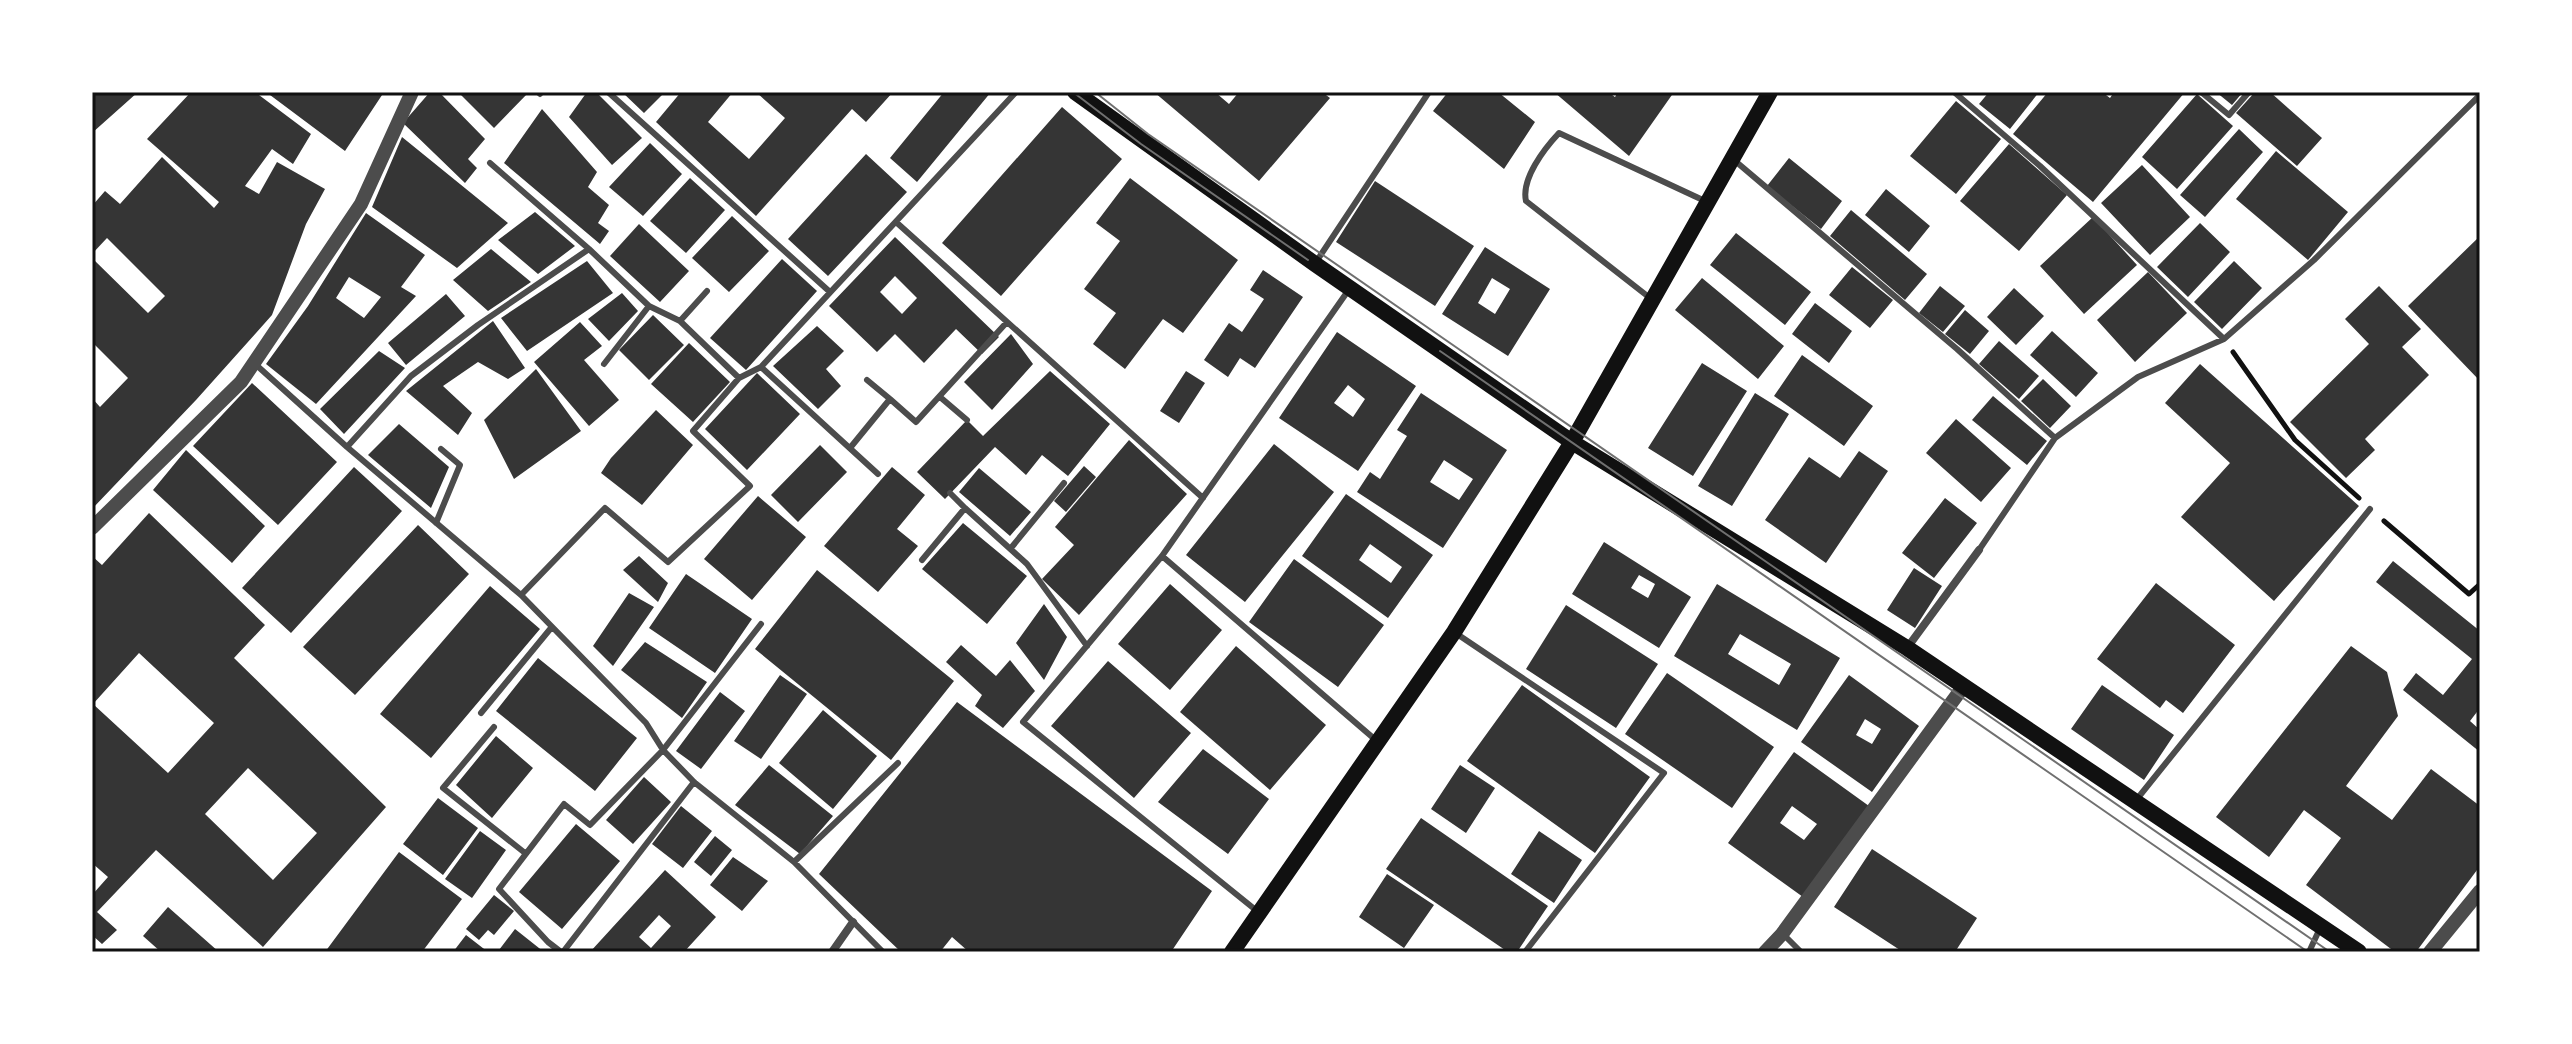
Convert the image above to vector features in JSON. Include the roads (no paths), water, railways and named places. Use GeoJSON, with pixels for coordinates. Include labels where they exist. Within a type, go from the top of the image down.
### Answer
{"type":"FeatureCollection","features":[{"type":"Feature","properties":{"kind":"main road"},"geometry":{"type":"LineString","coordinates":[[1075,92],[1315,264],[1572,442],[1907,648],[2359,952]]}},
{"type":"Feature","properties":{"kind":"main road"},"geometry":{"type":"LineString","coordinates":[[1232,952],[1454,632],[1572,442],[1770,92]]}},
{"type":"Feature","properties":{"kind":"street"},"geometry":{"type":"LineString","coordinates":[[92,528],[241,382],[361,204],[412,92]]}},
{"type":"Feature","properties":{"kind":"street"},"geometry":{"type":"LineString","coordinates":[[1907,648],[1979,550]]}},
{"type":"Feature","properties":{"kind":"street"},"geometry":{"type":"LineString","coordinates":[[1765,952],[1782,934],[1963,687]]}},
{"type":"Feature","properties":{"kind":"street"},"geometry":{"type":"LineString","coordinates":[[2430,952],[2480,891]]}},
{"type":"Feature","properties":{"kind":"street"},"geometry":{"type":"LineString","coordinates":[[832,952],[853,922]]}},
{"type":"Feature","properties":{"kind":"lane"},"geometry":{"type":"LineString","coordinates":[[608,92],[830,292]]}},
{"type":"Feature","properties":{"kind":"lane"},"geometry":{"type":"LineString","coordinates":[[521,595],[605,508],[668,562],[750,486],[693,431],[739,378],[761,367],[1016,92]]}},
{"type":"Feature","properties":{"kind":"lane"},"geometry":{"type":"LineString","coordinates":[[1315,264],[1429,92]]}},
{"type":"Feature","properties":{"kind":"lane"},"geometry":{"type":"LineString","coordinates":[[1954,92],[2040,166],[2224,339]]}},
{"type":"Feature","properties":{"kind":"lane"},"geometry":{"type":"LineString","coordinates":[[2201,92],[2229,115],[2249,92]]}},
{"type":"Feature","properties":{"kind":"lane"},"geometry":{"type":"LineString","coordinates":[[1979,550],[2055,438],[2138,377],[2224,339],[2314,260],[2480,95]]}},
{"type":"Feature","properties":{"kind":"lane"},"geometry":{"type":"LineString","coordinates":[[1653,300],[1526,201],[1524,191],[1529,176],[1559,133],[1708,203]]}},
{"type":"Feature","properties":{"kind":"lane"},"geometry":{"type":"LineString","coordinates":[[1733,160],[1957,349],[2055,438]]}},
{"type":"Feature","properties":{"kind":"lane"},"geometry":{"type":"LineString","coordinates":[[490,163],[649,306],[680,321],[739,378]]}},
{"type":"Feature","properties":{"kind":"lane"},"geometry":{"type":"LineString","coordinates":[[896,222],[1203,498]]}},
{"type":"Feature","properties":{"kind":"lane"},"geometry":{"type":"LineString","coordinates":[[347,447],[411,376],[478,325],[589,249]]}},
{"type":"Feature","properties":{"kind":"lane"},"geometry":{"type":"LineString","coordinates":[[1259,913],[1023,722],[1162,556],[1350,288]]}},
{"type":"Feature","properties":{"kind":"lane"},"geometry":{"type":"LineString","coordinates":[[680,321],[707,291]]}},
{"type":"Feature","properties":{"kind":"lane"},"geometry":{"type":"LineString","coordinates":[[604,364],[649,306]]}},
{"type":"Feature","properties":{"kind":"lane"},"geometry":{"type":"LineString","coordinates":[[867,380],[916,422],[1007,322]]}},
{"type":"Feature","properties":{"kind":"lane"},"geometry":{"type":"LineString","coordinates":[[254,363],[347,447],[521,595],[646,723],[663,750],[694,782],[794,862],[883,952]]}},
{"type":"Feature","properties":{"kind":"lane"},"geometry":{"type":"LineString","coordinates":[[761,367],[878,474]]}},
{"type":"Feature","properties":{"kind":"lane"},"geometry":{"type":"LineString","coordinates":[[940,397],[967,420]]}},
{"type":"Feature","properties":{"kind":"lane"},"geometry":{"type":"LineString","coordinates":[[850,448],[890,399]]}},
{"type":"Feature","properties":{"kind":"lane"},"geometry":{"type":"LineString","coordinates":[[436,523],[460,465],[441,449]]}},
{"type":"Feature","properties":{"kind":"lane"},"geometry":{"type":"LineString","coordinates":[[1011,548],[1064,483]]}},
{"type":"Feature","properties":{"kind":"lane"},"geometry":{"type":"LineString","coordinates":[[950,493],[1027,564],[1087,646]]}},
{"type":"Feature","properties":{"kind":"lane"},"geometry":{"type":"LineString","coordinates":[[922,560],[965,508]]}},
{"type":"Feature","properties":{"kind":"lane"},"geometry":{"type":"LineString","coordinates":[[2135,802],[2370,509]]}},
{"type":"Feature","properties":{"kind":"lane"},"geometry":{"type":"LineString","coordinates":[[1162,556],[1378,742]]}},
{"type":"Feature","properties":{"kind":"lane"},"geometry":{"type":"LineString","coordinates":[[694,782],[562,952],[548,942],[499,889],[564,804],[590,825],[663,750],[761,624]]}},
{"type":"Feature","properties":{"kind":"lane"},"geometry":{"type":"LineString","coordinates":[[481,713],[551,628]]}},
{"type":"Feature","properties":{"kind":"lane"},"geometry":{"type":"LineString","coordinates":[[1454,632],[1664,773],[1525,952]]}},
{"type":"Feature","properties":{"kind":"lane"},"geometry":{"type":"LineString","coordinates":[[494,727],[443,788],[525,853]]}},
{"type":"Feature","properties":{"kind":"lane"},"geometry":{"type":"LineString","coordinates":[[794,862],[898,763]]}},
{"type":"Feature","properties":{"kind":"lane"},"geometry":{"type":"LineString","coordinates":[[2309,952],[2321,925]]}},
{"type":"Feature","properties":{"kind":"lane"},"geometry":{"type":"LineString","coordinates":[[1782,934],[1801,952]]}},
{"type":"Feature","properties":{"kind":"tram line"},"geometry":{"type":"LineString","coordinates":[[1073,92],[1141,144],[1308,260]]}},
{"type":"Feature","properties":{"kind":"tram line"},"geometry":{"type":"LineString","coordinates":[[1095,92],[1148,134],[2330,952]]}},
{"type":"Feature","properties":{"kind":"tram line"},"geometry":{"type":"LineString","coordinates":[[1440,351],[2308,952]]}}]}
